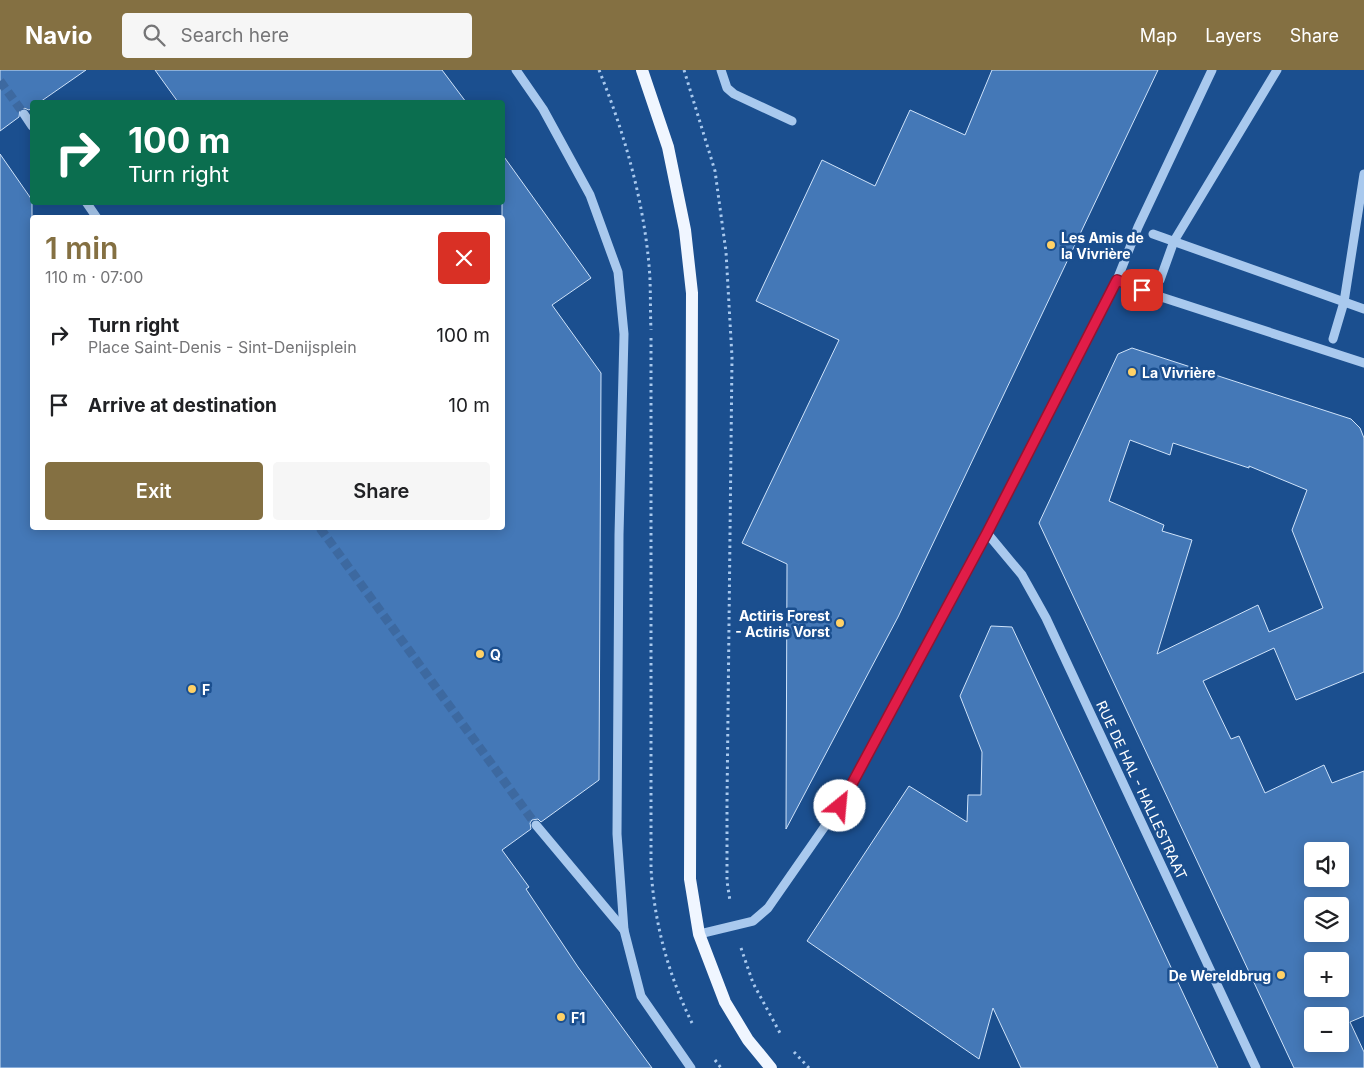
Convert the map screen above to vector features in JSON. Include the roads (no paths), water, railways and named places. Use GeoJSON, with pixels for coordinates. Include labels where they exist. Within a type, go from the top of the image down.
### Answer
{"type":"FeatureCollection","features":[{"type":"Feature","properties":{"kind":"main road"},"geometry":{"type":"LineString","coordinates":[[642,70],[668,147],[685,230],[692,292],[690,879],[699,934],[725,1002],[748,1040],[771,1068]]}},
{"type":"Feature","properties":{"kind":"street"},"geometry":{"type":"LineString","coordinates":[[516,70],[543,110],[590,195],[618,272],[624,334],[619,535],[617,834],[624,930],[641,996],[691,1068]]}},
{"type":"Feature","properties":{"kind":"street"},"geometry":{"type":"LineString","coordinates":[[721,70],[727,88],[734,94],[792,121]]}},
{"type":"Feature","properties":{"kind":"street"},"geometry":{"type":"LineString","coordinates":[[699,934],[753,921],[768,908],[840,806],[987,533],[1117,280],[1138,227],[1212,70]]}},
{"type":"Feature","properties":{"kind":"street"},"geometry":{"type":"LineString","coordinates":[[1160,280],[1174,241],[1277,70]]}},
{"type":"Feature","properties":{"kind":"street"},"geometry":{"type":"LineString","coordinates":[[24,114],[30,123]]}},
{"type":"Feature","properties":{"kind":"street"},"geometry":{"type":"LineString","coordinates":[[1333,339],[1344,302],[1364,174]]}},
{"type":"Feature","properties":{"kind":"street"},"geometry":{"type":"LineString","coordinates":[[1153,234],[1364,309]]}},
{"type":"Feature","properties":{"kind":"street"},"geometry":{"type":"LineString","coordinates":[[1117,280],[1183,304],[1364,363]]}},
{"type":"Feature","properties":{"kind":"street","name":"RUE DE HAL - HALLESTRAAT"},"geometry":{"type":"LineString","coordinates":[[987,533],[1022,575],[1046,618],[1256,1068]]}},
{"type":"Feature","properties":{"kind":"street"},"geometry":{"type":"LineString","coordinates":[[536,825],[624,930]]}},
{"type":"Feature","properties":{"kind":"tunnel"},"geometry":{"type":"LineString","coordinates":[[0,81],[24,114]]}},
{"type":"Feature","properties":{"kind":"tunnel"},"geometry":{"type":"LineString","coordinates":[[321,530],[536,825]]}},
{"type":"Feature","properties":{"kind":"place","name":"Les Amis de la Vivrière"},"geometry":{"type":"Point","coordinates":[1051,245]}},
{"type":"Feature","properties":{"kind":"place","name":"La Vivrière"},"geometry":{"type":"Point","coordinates":[1132,372]}},
{"type":"Feature","properties":{"kind":"place","name":"Actiris Forest - Actiris Vorst"},"geometry":{"type":"Point","coordinates":[840,623]}},
{"type":"Feature","properties":{"kind":"place","name":"Q"},"geometry":{"type":"Point","coordinates":[480,654]}},
{"type":"Feature","properties":{"kind":"place","name":"F"},"geometry":{"type":"Point","coordinates":[192,689]}},
{"type":"Feature","properties":{"kind":"place","name":"De Wereldbrug"},"geometry":{"type":"Point","coordinates":[1281,975]}},
{"type":"Feature","properties":{"kind":"place","name":"F1"},"geometry":{"type":"Point","coordinates":[561,1017]}}]}
